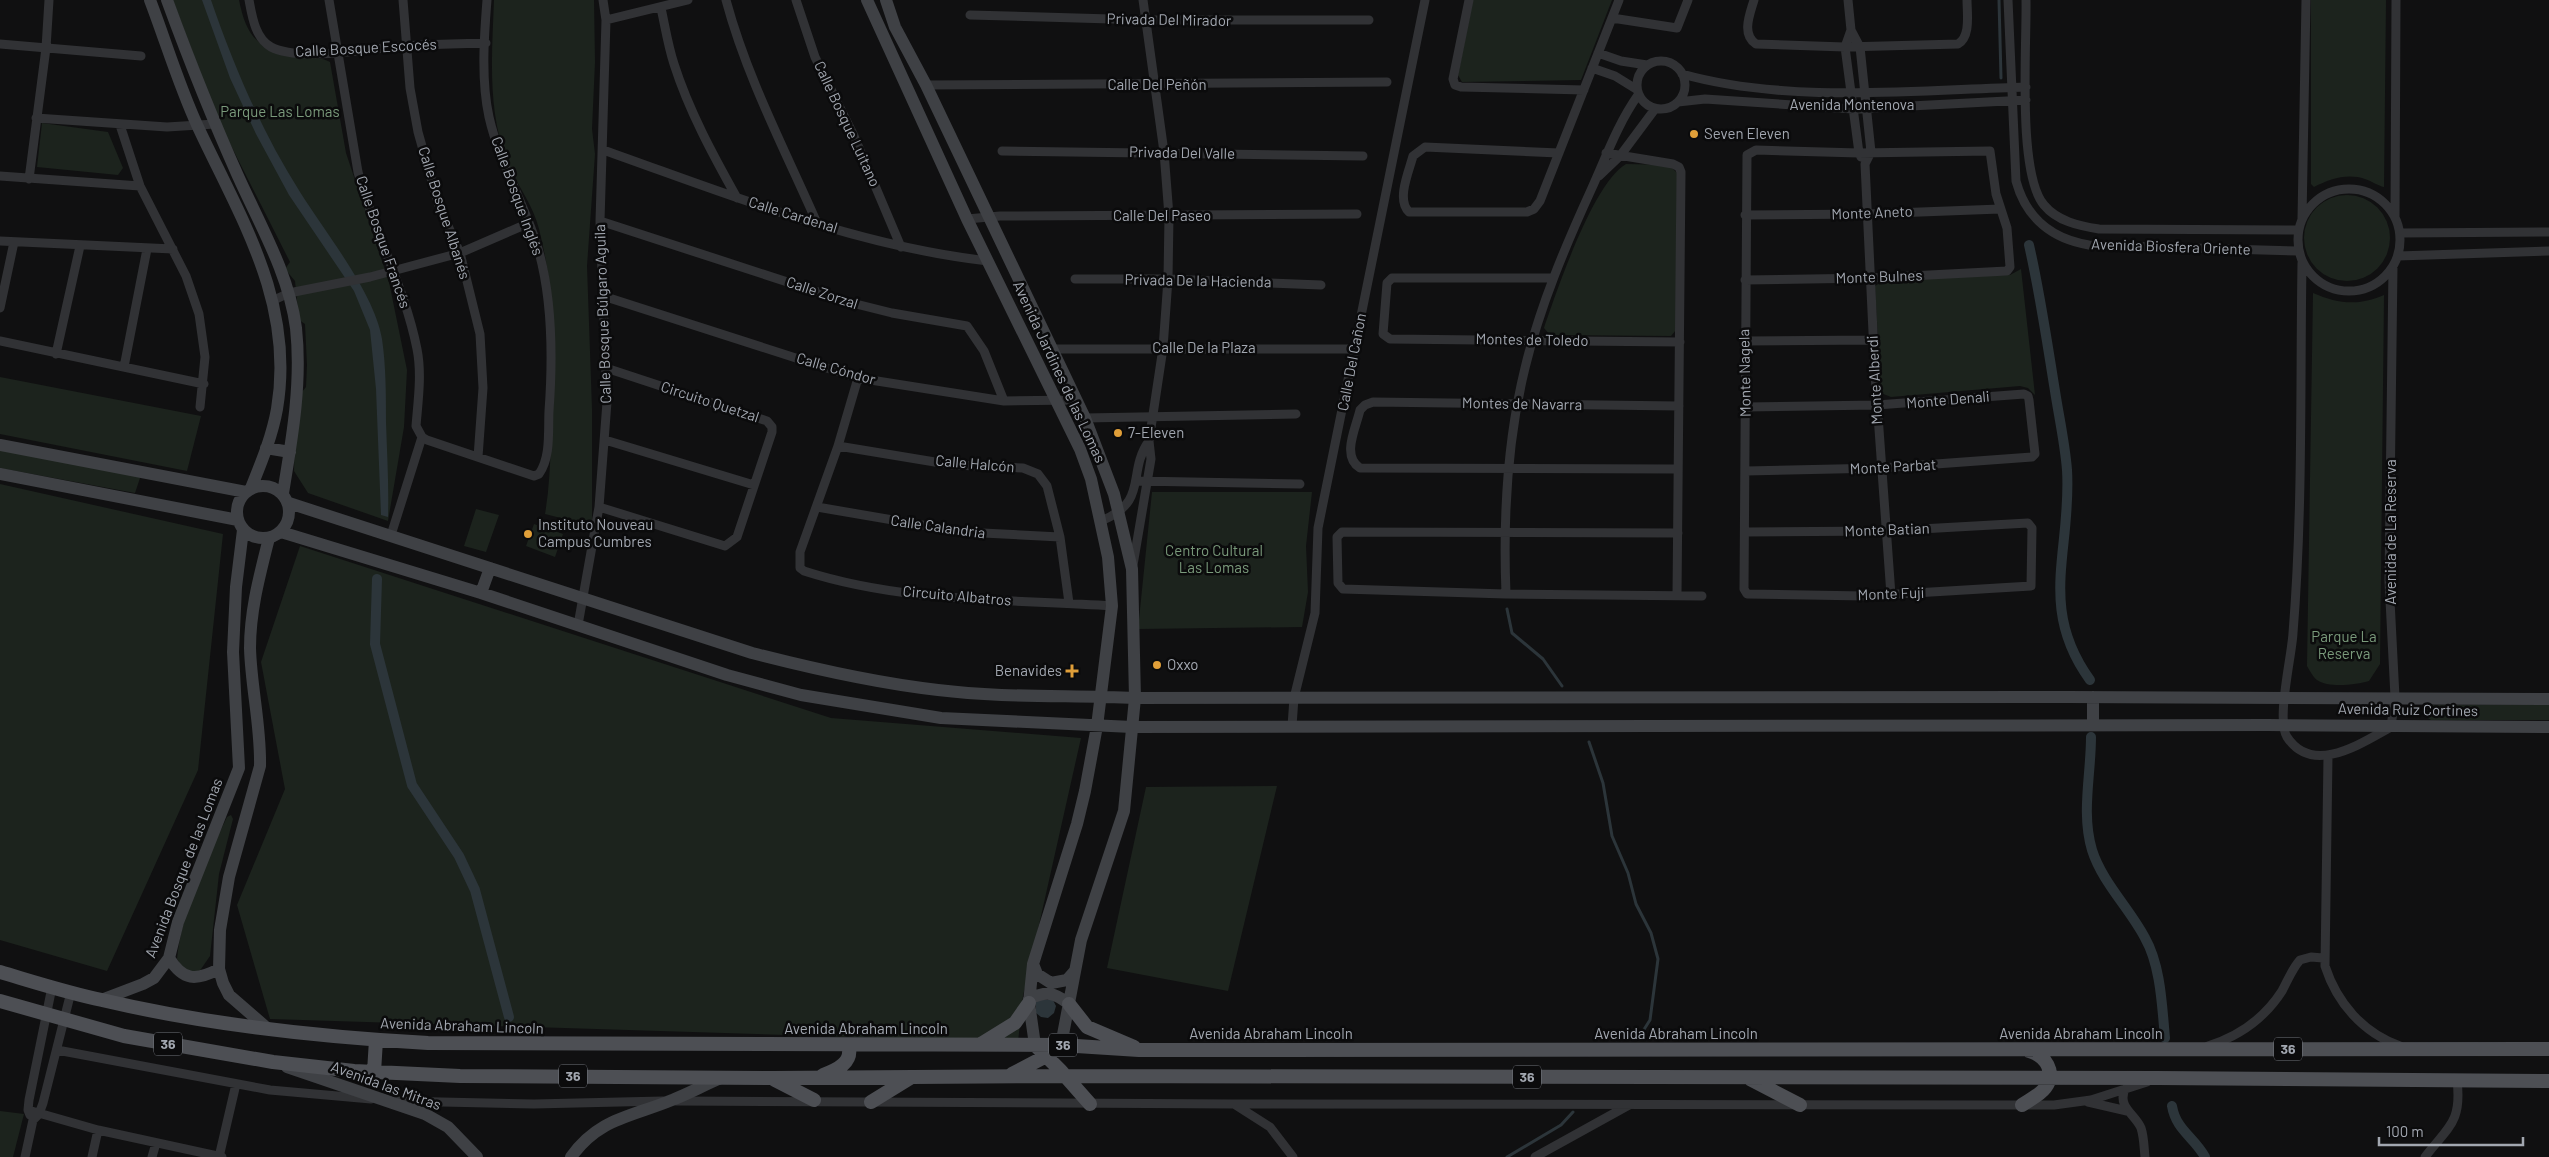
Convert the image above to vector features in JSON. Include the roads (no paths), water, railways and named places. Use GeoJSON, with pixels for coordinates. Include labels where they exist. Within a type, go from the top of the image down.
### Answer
{"type":"FeatureCollection","features":[{"type":"Feature","properties":{"kind":"main road"},"geometry":{"type":"LineString","coordinates":[[150,0],[198,127],[248,230],[274,300],[281,358],[277,409],[266,448],[249,490],[238,504],[241,525],[251,536],[269,538],[281,532],[288,522],[286,498],[298,358],[296,326],[289,293],[268,239],[215,124],[167,0]]}},
{"type":"Feature","properties":{"kind":"main road","name":"Avenida Jardines de las Lomas"},"geometry":{"type":"LineString","coordinates":[[867,0],[967,219],[1069,424],[1091,480],[1108,557],[1112,606],[1097,726],[1077,824],[1033,964],[1029,1001],[1035,1045]]}},
{"type":"Feature","properties":{"kind":"main road","name":"Avenida Jardines de las Lomas"},"geometry":{"type":"LineString","coordinates":[[886,0],[899,36],[926,85],[1085,418],[1104,466],[1119,512],[1132,569],[1134,698],[1124,811],[1081,940],[1061,1045]]}},
{"type":"Feature","properties":{"kind":"main road"},"geometry":{"type":"LineString","coordinates":[[169,51],[184,48]]}},
{"type":"Feature","properties":{"kind":"main road"},"geometry":{"type":"LineString","coordinates":[[0,445],[249,490],[268,486],[286,498]]}},
{"type":"Feature","properties":{"kind":"main road"},"geometry":{"type":"LineString","coordinates":[[266,448],[290,452]]}},
{"type":"Feature","properties":{"kind":"main road"},"geometry":{"type":"LineString","coordinates":[[0,474],[241,525]]}},
{"type":"Feature","properties":{"kind":"main road","name":"Avenida Ruiz Cortines"},"geometry":{"type":"LineString","coordinates":[[286,498],[390,535],[752,653],[816,670],[874,682],[992,694],[1134,698],[2395,697],[2549,700]]}},
{"type":"Feature","properties":{"kind":"main road","name":"Avenida Bosque de las Lomas"},"geometry":{"type":"LineString","coordinates":[[101,1000],[144,984],[154,978],[169,958],[178,922],[239,768],[233,624],[241,525]]}},
{"type":"Feature","properties":{"kind":"main road","name":"Avenida Ruiz Cortines"},"geometry":{"type":"LineString","coordinates":[[281,532],[481,593],[710,670],[801,695],[941,718],[1132,727],[2268,725],[2549,727]]}},
{"type":"Feature","properties":{"kind":"main road"},"geometry":{"type":"LineString","coordinates":[[267,1028],[229,995],[219,968],[220,930],[229,877],[260,766],[260,740],[252,676],[251,630],[256,590],[269,538]]}},
{"type":"Feature","properties":{"kind":"main road"},"geometry":{"type":"LineString","coordinates":[[481,593],[490,568]]}},
{"type":"Feature","properties":{"kind":"main road"},"geometry":{"type":"LineString","coordinates":[[2093,697],[2093,726]]}},
{"type":"Feature","properties":{"kind":"main road"},"geometry":{"type":"LineString","coordinates":[[169,958],[177,971],[190,977],[204,976],[219,968]]}},
{"type":"Feature","properties":{"kind":"main road"},"geometry":{"type":"LineString","coordinates":[[1033,964],[1037,974],[1051,983],[1066,980],[1074,972]]}},
{"type":"Feature","properties":{"kind":"main road","name":"Avenida Abraham Lincoln"},"geometry":{"type":"LineString","coordinates":[[0,972],[101,1000],[267,1028],[376,1040],[481,1045],[1061,1045],[1139,1050],[2549,1048]]}},
{"type":"Feature","properties":{"kind":"main road"},"geometry":{"type":"LineString","coordinates":[[977,1046],[1015,1023],[1029,1001],[1042,992],[1050,992],[1058,994],[1069,1004],[1088,1027],[1122,1040],[1139,1050]]}},
{"type":"Feature","properties":{"kind":"main road","name":"36"},"geometry":{"type":"LineString","coordinates":[[0,1001],[124,1036],[273,1062],[374,1072],[460,1076],[724,1076],[772,1078],[1066,1076],[2158,1078],[2549,1081]]}},
{"type":"Feature","properties":{"kind":"main road"},"geometry":{"type":"LineString","coordinates":[[374,1072],[376,1040]]}},
{"type":"Feature","properties":{"kind":"main road"},"geometry":{"type":"LineString","coordinates":[[815,1078],[843,1065],[849,1056],[848,1045]]}},
{"type":"Feature","properties":{"kind":"main road"},"geometry":{"type":"LineString","coordinates":[[1035,1045],[1066,1076],[1090,1104]]}},
{"type":"Feature","properties":{"kind":"main road"},"geometry":{"type":"LineString","coordinates":[[1004,1077],[1046,1057],[1061,1045]]}},
{"type":"Feature","properties":{"kind":"main road"},"geometry":{"type":"LineString","coordinates":[[2022,1105],[2043,1091],[2049,1079],[2049,1069],[2045,1060],[2037,1053],[2028,1050]]}},
{"type":"Feature","properties":{"kind":"main road","name":"Avenida las Mitras"},"geometry":{"type":"LineString","coordinates":[[273,1062],[379,1100],[425,1114],[448,1127],[477,1157]]}},
{"type":"Feature","properties":{"kind":"main road"},"geometry":{"type":"LineString","coordinates":[[571,1157],[582,1142],[609,1122],[671,1101],[724,1076]]}},
{"type":"Feature","properties":{"kind":"main road"},"geometry":{"type":"LineString","coordinates":[[772,1078],[814,1100]]}},
{"type":"Feature","properties":{"kind":"main road"},"geometry":{"type":"LineString","coordinates":[[871,1102],[910,1078]]}},
{"type":"Feature","properties":{"kind":"main road"},"geometry":{"type":"LineString","coordinates":[[1747,1078],[1800,1105]]}},
{"type":"Feature","properties":{"kind":"street"},"geometry":{"type":"LineString","coordinates":[[29,179],[46,48],[50,0]]}},
{"type":"Feature","properties":{"kind":"street","name":"Calle Bosque Escocés"},"geometry":{"type":"LineString","coordinates":[[249,0],[259,36],[271,47],[292,52],[339,52],[406,46],[486,43]]}},
{"type":"Feature","properties":{"kind":"street","name":"Calle Bosque Francés"},"geometry":{"type":"LineString","coordinates":[[329,0],[358,172],[393,270],[418,351],[420,378],[416,426],[422,437]]}},
{"type":"Feature","properties":{"kind":"street","name":"Calle Bosque Albanés"},"geometry":{"type":"LineString","coordinates":[[403,0],[410,88],[425,162],[438,203],[460,253],[480,343],[483,388],[478,457]]}},
{"type":"Feature","properties":{"kind":"street","name":"Calle Bosque Inglés"},"geometry":{"type":"LineString","coordinates":[[478,457],[534,476],[539,474],[546,461],[551,375],[548,294],[536,243],[503,162],[489,117],[485,94],[487,0]]}},
{"type":"Feature","properties":{"kind":"street","name":"Calle Bosque Búlgaro Aguila"},"geometry":{"type":"LineString","coordinates":[[578,625],[599,507],[605,440],[606,368],[600,221],[606,20],[603,0]]}},
{"type":"Feature","properties":{"kind":"street"},"geometry":{"type":"LineString","coordinates":[[606,20],[688,0]]}},
{"type":"Feature","properties":{"kind":"street"},"geometry":{"type":"LineString","coordinates":[[726,0],[734,30],[754,82],[817,223]]}},
{"type":"Feature","properties":{"kind":"street","name":"Calle Bosque Luitano"},"geometry":{"type":"LineString","coordinates":[[796,0],[815,57],[858,144],[901,247]]}},
{"type":"Feature","properties":{"kind":"street"},"geometry":{"type":"LineString","coordinates":[[1101,521],[1119,512],[1133,494],[1143,452],[1148,441],[1163,348],[1168,279],[1169,216],[1164,152],[1144,0]]}},
{"type":"Feature","properties":{"kind":"street","name":"Calle Del Cañon"},"geometry":{"type":"LineString","coordinates":[[1292,726],[1294,698],[1314,613],[1318,528],[1356,349],[1425,0]]}},
{"type":"Feature","properties":{"kind":"street"},"geometry":{"type":"LineString","coordinates":[[1469,0],[1453,79],[1455,85],[1461,87],[1584,90]]}},
{"type":"Feature","properties":{"kind":"street"},"geometry":{"type":"LineString","coordinates":[[1559,153],[1425,147],[1413,156],[1402,200],[1404,208],[1408,212],[1527,212],[1534,209],[1540,201],[1584,90],[1619,0]]}},
{"type":"Feature","properties":{"kind":"street"},"geometry":{"type":"LineString","coordinates":[[1612,18],[1677,28],[1688,0]]}},
{"type":"Feature","properties":{"kind":"street"},"geometry":{"type":"LineString","coordinates":[[1754,0],[1747,29],[1749,37],[1758,44],[1845,47],[1955,45],[1964,40],[1966,34],[1967,0]]}},
{"type":"Feature","properties":{"kind":"street"},"geometry":{"type":"LineString","coordinates":[[1848,0],[1851,30],[1860,47],[1871,152],[1865,164]]}},
{"type":"Feature","properties":{"kind":"street","name":"Avenida Biosfera Oriente"},"geometry":{"type":"LineString","coordinates":[[2008,0],[2015,167],[2020,193],[2032,215],[2052,233],[2076,243],[2089,245],[2298,251]]}},
{"type":"Feature","properties":{"kind":"street","name":"Avenida Biosfera Oriente"},"geometry":{"type":"LineString","coordinates":[[2026,0],[2026,100],[2030,172],[2043,204],[2072,224],[2099,229],[2298,230]]}},
{"type":"Feature","properties":{"kind":"street"},"geometry":{"type":"LineString","coordinates":[[2302,220],[2306,0]]}},
{"type":"Feature","properties":{"kind":"street"},"geometry":{"type":"LineString","coordinates":[[2395,217],[2378,198],[2366,192],[2350,189],[2328,193],[2318,200],[2302,220],[2298,230],[2298,251],[2302,263],[2320,284],[2333,290],[2347,292],[2361,290],[2374,285],[2385,277],[2394,266],[2398,256],[2400,232],[2395,217],[2396,0]]}},
{"type":"Feature","properties":{"kind":"street"},"geometry":{"type":"LineString","coordinates":[[661,8],[673,62],[684,91],[714,157],[737,198]]}},
{"type":"Feature","properties":{"kind":"street","name":"Privada Del Mirador"},"geometry":{"type":"LineString","coordinates":[[970,15],[1146,20],[1369,20]]}},
{"type":"Feature","properties":{"kind":"street"},"geometry":{"type":"LineString","coordinates":[[1851,30],[1845,47],[1859,153],[1865,164]]}},
{"type":"Feature","properties":{"kind":"street"},"geometry":{"type":"LineString","coordinates":[[0,44],[141,56]]}},
{"type":"Feature","properties":{"kind":"street"},"geometry":{"type":"LineString","coordinates":[[1592,68],[1615,76],[1637,92],[1648,106],[1655,109],[1668,109],[1678,102],[1685,89],[1682,74],[1673,64],[1660,61],[1647,65],[1621,61],[1598,53]]}},
{"type":"Feature","properties":{"kind":"street"},"geometry":{"type":"LineString","coordinates":[[1506,594],[1504,534],[1509,468],[1518,403],[1532,340],[1553,278],[1617,128],[1637,92],[1638,75],[1647,65]]}},
{"type":"Feature","properties":{"kind":"street","name":"Avenida Montenova"},"geometry":{"type":"LineString","coordinates":[[1682,74],[1704,80],[1783,90],[1864,92],[2026,87]]}},
{"type":"Feature","properties":{"kind":"street","name":"Calle Del Peñón"},"geometry":{"type":"LineString","coordinates":[[926,85],[1387,82]]}},
{"type":"Feature","properties":{"kind":"street","name":"Avenida Montenova"},"geometry":{"type":"LineString","coordinates":[[1678,102],[1705,99],[1866,108],[2026,100]]}},
{"type":"Feature","properties":{"kind":"street"},"geometry":{"type":"LineString","coordinates":[[1597,178],[1620,156],[1655,109]]}},
{"type":"Feature","properties":{"kind":"street"},"geometry":{"type":"LineString","coordinates":[[36,118],[120,125],[198,127],[215,124]]}},
{"type":"Feature","properties":{"kind":"street"},"geometry":{"type":"LineString","coordinates":[[120,125],[140,186],[174,249],[199,314],[205,357],[204,384],[200,407]]}},
{"type":"Feature","properties":{"kind":"street","name":"Calle Cardenal"},"geometry":{"type":"LineString","coordinates":[[603,150],[737,198],[817,223],[901,247],[988,261]]}},
{"type":"Feature","properties":{"kind":"street","name":"Monte Nagela"},"geometry":{"type":"LineString","coordinates":[[1750,594],[1744,590],[1746,532],[1746,158],[1748,153],[1753,150],[1859,153]]}},
{"type":"Feature","properties":{"kind":"street"},"geometry":{"type":"LineString","coordinates":[[1859,153],[1988,150],[1991,154],[2000,208]]}},
{"type":"Feature","properties":{"kind":"street","name":"Privada Del Valle"},"geometry":{"type":"LineString","coordinates":[[1002,151],[1362,156]]}},
{"type":"Feature","properties":{"kind":"street"},"geometry":{"type":"LineString","coordinates":[[1606,153],[1673,164],[1680,169],[1677,595]]}},
{"type":"Feature","properties":{"kind":"street","name":"Monte Alberdi"},"geometry":{"type":"LineString","coordinates":[[1865,164],[1876,405],[1891,595]]}},
{"type":"Feature","properties":{"kind":"street"},"geometry":{"type":"LineString","coordinates":[[0,176],[140,186]]}},
{"type":"Feature","properties":{"kind":"street","name":"Monte Aneto"},"geometry":{"type":"LineString","coordinates":[[1745,215],[1868,214],[2000,208]]}},
{"type":"Feature","properties":{"kind":"street","name":"Monte Bulnes"},"geometry":{"type":"LineString","coordinates":[[1745,280],[1871,278],[2006,272],[2010,267],[2007,228],[2000,208]]}},
{"type":"Feature","properties":{"kind":"street","name":"Calle Del Paseo"},"geometry":{"type":"LineString","coordinates":[[967,219],[1357,214]]}},
{"type":"Feature","properties":{"kind":"street","name":"Calle Zorzal"},"geometry":{"type":"LineString","coordinates":[[600,221],[852,303],[892,313],[967,326],[984,351],[1004,401]]}},
{"type":"Feature","properties":{"kind":"street"},"geometry":{"type":"LineString","coordinates":[[274,300],[289,293],[460,253],[529,223]]}},
{"type":"Feature","properties":{"kind":"street"},"geometry":{"type":"LineString","coordinates":[[2400,232],[2549,232]]}},
{"type":"Feature","properties":{"kind":"street"},"geometry":{"type":"LineString","coordinates":[[0,241],[174,249]]}},
{"type":"Feature","properties":{"kind":"street"},"geometry":{"type":"LineString","coordinates":[[0,308],[14,242]]}},
{"type":"Feature","properties":{"kind":"street"},"geometry":{"type":"LineString","coordinates":[[56,354],[80,246]]}},
{"type":"Feature","properties":{"kind":"street"},"geometry":{"type":"LineString","coordinates":[[124,367],[147,248]]}},
{"type":"Feature","properties":{"kind":"street"},"geometry":{"type":"LineString","coordinates":[[2398,256],[2549,251]]}},
{"type":"Feature","properties":{"kind":"street"},"geometry":{"type":"LineString","coordinates":[[2302,263],[2297,596],[2291,658],[2284,697],[2283,725],[2288,738],[2299,748],[2315,755],[2328,756],[2353,747],[2392,727]]}},
{"type":"Feature","properties":{"kind":"street","name":"Avenida de La Reserva"},"geometry":{"type":"LineString","coordinates":[[2392,727],[2395,697],[2389,581],[2394,266]]}},
{"type":"Feature","properties":{"kind":"street","name":"Montes de Toledo"},"geometry":{"type":"LineString","coordinates":[[1553,278],[1390,279],[1383,328],[1385,336],[1390,339],[1680,342]]}},
{"type":"Feature","properties":{"kind":"street","name":"Privada De la Hacienda"},"geometry":{"type":"LineString","coordinates":[[1075,279],[1168,279],[1321,285]]}},
{"type":"Feature","properties":{"kind":"street","name":"Calle Cóndor"},"geometry":{"type":"LineString","coordinates":[[603,296],[858,378],[1004,401],[1057,402],[1077,400]]}},
{"type":"Feature","properties":{"kind":"street"},"geometry":{"type":"LineString","coordinates":[[1745,341],[1873,340]]}},
{"type":"Feature","properties":{"kind":"street"},"geometry":{"type":"LineString","coordinates":[[0,341],[204,384]]}},
{"type":"Feature","properties":{"kind":"street","name":"Calle De la Plaza"},"geometry":{"type":"LineString","coordinates":[[1053,349],[1356,349]]}},
{"type":"Feature","properties":{"kind":"street","name":"Circuito Quetzal"},"geometry":{"type":"LineString","coordinates":[[599,507],[725,546],[737,537],[772,437],[772,427],[767,421],[606,368]]}},
{"type":"Feature","properties":{"kind":"street"},"geometry":{"type":"LineString","coordinates":[[817,507],[838,446],[858,378]]}},
{"type":"Feature","properties":{"kind":"street","name":"Monte Denali"},"geometry":{"type":"LineString","coordinates":[[1746,408],[1876,405],[2024,394],[2029,398],[2035,452]]}},
{"type":"Feature","properties":{"kind":"street","name":"Montes de Navarra"},"geometry":{"type":"LineString","coordinates":[[1509,468],[1360,468],[1354,464],[1350,456],[1360,410],[1365,404],[1373,402],[1679,406]]}},
{"type":"Feature","properties":{"kind":"street"},"geometry":{"type":"LineString","coordinates":[[1085,418],[1152,414],[1296,414]]}},
{"type":"Feature","properties":{"kind":"street"},"geometry":{"type":"LineString","coordinates":[[390,535],[422,437],[478,457]]}},
{"type":"Feature","properties":{"kind":"street"},"geometry":{"type":"LineString","coordinates":[[605,440],[754,485]]}},
{"type":"Feature","properties":{"kind":"street"},"geometry":{"type":"LineString","coordinates":[[1132,569],[1151,459],[1148,441]]}},
{"type":"Feature","properties":{"kind":"street","name":"Calle Halcón"},"geometry":{"type":"LineString","coordinates":[[838,446],[953,465],[1023,468],[1043,478],[1047,486],[1060,537],[1068,603]]}},
{"type":"Feature","properties":{"kind":"street","name":"Monte Parbat"},"geometry":{"type":"LineString","coordinates":[[1746,471],[1881,468],[2032,457],[2035,452]]}},
{"type":"Feature","properties":{"kind":"street"},"geometry":{"type":"LineString","coordinates":[[1509,468],[1678,469]]}},
{"type":"Feature","properties":{"kind":"street"},"geometry":{"type":"LineString","coordinates":[[1137,481],[1300,484]]}},
{"type":"Feature","properties":{"kind":"street","name":"Calle Calandria"},"geometry":{"type":"LineString","coordinates":[[817,507],[963,532],[1060,537]]}},
{"type":"Feature","properties":{"kind":"street","name":"Circuito Albatros"},"geometry":{"type":"LineString","coordinates":[[817,507],[800,552],[800,568],[804,571],[874,588],[936,597],[1112,606]]}},
{"type":"Feature","properties":{"kind":"street","name":"Monte Batian"},"geometry":{"type":"LineString","coordinates":[[1746,532],[1885,531],[2028,523],[2032,528],[2031,586]]}},
{"type":"Feature","properties":{"kind":"street"},"geometry":{"type":"LineString","coordinates":[[1678,533],[1504,534],[1342,532],[1336,537],[1338,583],[1343,589],[1506,594],[1702,596]]}},
{"type":"Feature","properties":{"kind":"street","name":"Monte Fuji"},"geometry":{"type":"LineString","coordinates":[[1750,594],[1891,595],[2031,586]]}},
{"type":"Feature","properties":{"kind":"street"},"geometry":{"type":"LineString","coordinates":[[2328,756],[2323,958],[2329,978],[2349,1011],[2368,1030],[2386,1041],[2410,1049]]}},
{"type":"Feature","properties":{"kind":"street"},"geometry":{"type":"LineString","coordinates":[[2195,1050],[2224,1041],[2257,1022],[2271,1007],[2296,964],[2305,958],[2323,958]]}},
{"type":"Feature","properties":{"kind":"street"},"geometry":{"type":"LineString","coordinates":[[52,987],[28,1110],[36,1117],[220,1157],[236,1084]]}},
{"type":"Feature","properties":{"kind":"street"},"geometry":{"type":"LineString","coordinates":[[25,1157],[58,1050],[71,992]]}},
{"type":"Feature","properties":{"kind":"street"},"geometry":{"type":"LineString","coordinates":[[58,1050],[270,1090],[379,1100],[491,1104],[814,1100],[1090,1104],[2022,1105],[2083,1102],[2158,1078]]}},
{"type":"Feature","properties":{"kind":"street"},"geometry":{"type":"LineString","coordinates":[[2425,1157],[2457,1114],[2459,1101],[2457,1080]]}},
{"type":"Feature","properties":{"kind":"street"},"geometry":{"type":"LineString","coordinates":[[2125,1089],[2123,1100],[2126,1111],[2141,1128],[2145,1157]]}},
{"type":"Feature","properties":{"kind":"street"},"geometry":{"type":"LineString","coordinates":[[2083,1102],[2126,1111]]}},
{"type":"Feature","properties":{"kind":"street"},"geometry":{"type":"LineString","coordinates":[[1234,1104],[1270,1127],[1293,1157]]}},
{"type":"Feature","properties":{"kind":"street"},"geometry":{"type":"LineString","coordinates":[[1536,1157],[1631,1104]]}},
{"type":"Feature","properties":{"kind":"street"},"geometry":{"type":"LineString","coordinates":[[92,1157],[98,1130]]}},
{"type":"Feature","properties":{"kind":"street"},"geometry":{"type":"LineString","coordinates":[[152,1157],[156,1143]]}},
{"type":"Feature","properties":{"kind":"waterway"},"geometry":{"type":"LineString","coordinates":[[1999,0],[2001,78]]}},
{"type":"Feature","properties":{"kind":"waterway"},"geometry":{"type":"LineString","coordinates":[[2029,245],[2037,281],[2067,470],[2067,499],[2060,578],[2061,603],[2065,628],[2074,653],[2090,680]]}},
{"type":"Feature","properties":{"kind":"waterway"},"geometry":{"type":"LineString","coordinates":[[377,579],[375,644],[412,785],[459,856],[475,890],[509,1017]]}},
{"type":"Feature","properties":{"kind":"waterway"},"geometry":{"type":"LineString","coordinates":[[1507,609],[1512,633],[1543,659],[1562,686]]}},
{"type":"Feature","properties":{"kind":"waterway"},"geometry":{"type":"LineString","coordinates":[[2091,737],[2087,822],[2092,850],[2102,873],[2139,927],[2150,949],[2158,974],[2165,1038]]}},
{"type":"Feature","properties":{"kind":"waterway"},"geometry":{"type":"LineString","coordinates":[[1589,742],[1603,783],[1612,836],[1628,873],[1636,904],[1651,933],[1658,959],[1650,1020],[1643,1031]]}},
{"type":"Feature","properties":{"kind":"waterway"},"geometry":{"type":"LineString","coordinates":[[2172,1106],[2177,1121],[2205,1157]]}},
{"type":"Feature","properties":{"kind":"waterway"},"geometry":{"type":"LineString","coordinates":[[1507,1157],[1561,1125],[1573,1112]]}},
{"type":"Feature","properties":{"kind":"place","name":"Seven Eleven"},"geometry":{"type":"Point","coordinates":[1694,134]}},
{"type":"Feature","properties":{"kind":"place","name":"7-Eleven"},"geometry":{"type":"Point","coordinates":[1118,433]}},
{"type":"Feature","properties":{"kind":"place","name":"Instituto Nouveau Campus Cumbres"},"geometry":{"type":"Point","coordinates":[528,534]}},
{"type":"Feature","properties":{"kind":"place","name":"Oxxo"},"geometry":{"type":"Point","coordinates":[1157,665]}},
{"type":"Feature","properties":{"kind":"place","name":"Benavides"},"geometry":{"type":"Point","coordinates":[1072,671]}},
{"type":"Feature","properties":{"kind":"park label","name":"Parque Las Lomas"},"geometry":{"type":"Point","coordinates":[280,112]}},
{"type":"Feature","properties":{"kind":"park label","name":"Centro Cultural Las Lomas"},"geometry":{"type":"Point","coordinates":[1214,560]}},
{"type":"Feature","properties":{"kind":"park label","name":"Parque La Reserva"},"geometry":{"type":"Point","coordinates":[2344,646]}}]}
